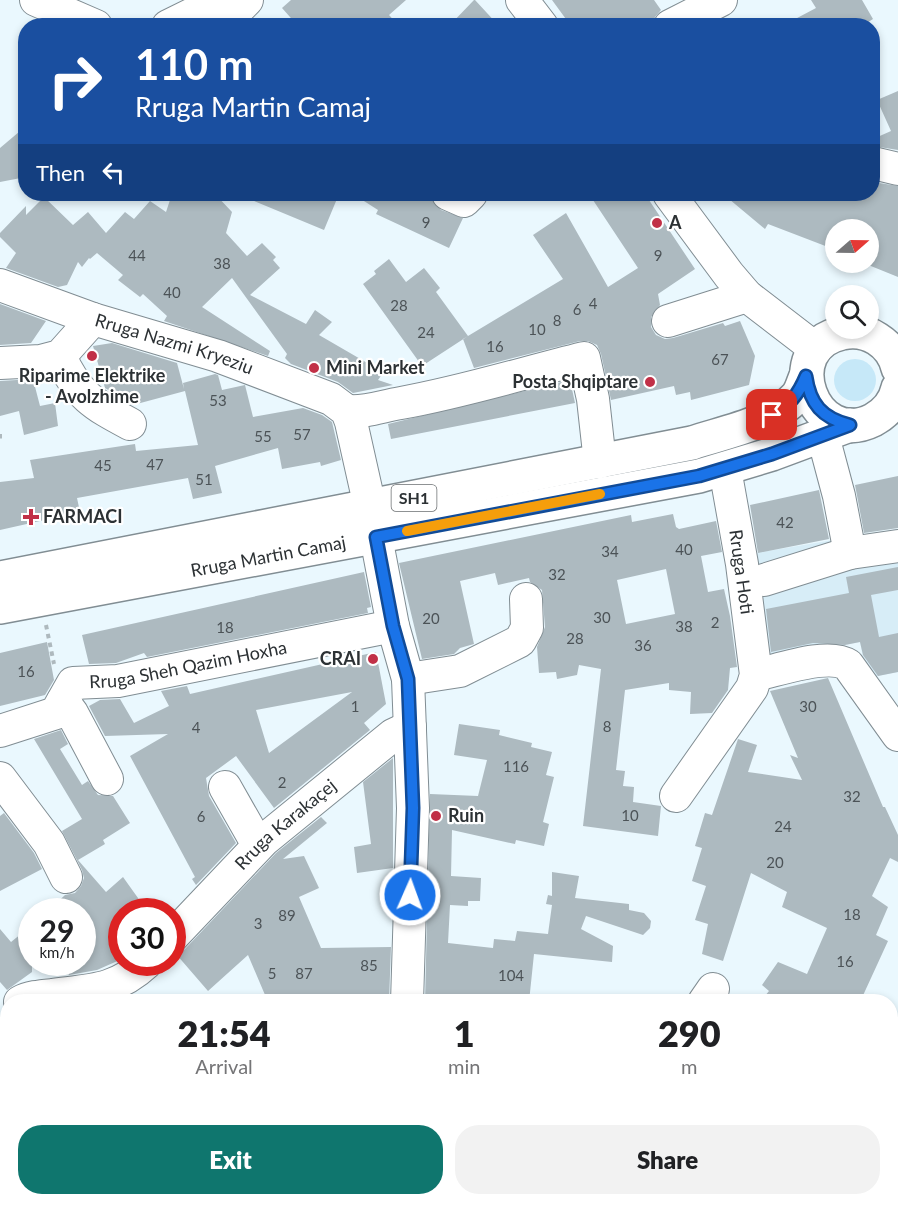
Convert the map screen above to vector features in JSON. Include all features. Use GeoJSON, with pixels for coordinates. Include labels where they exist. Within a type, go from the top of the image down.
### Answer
{"type":"FeatureCollection","features":[{"type":"Feature","properties":{"kind":"main road"},"geometry":{"type":"LineString","coordinates":[[837,430],[814,404],[811,362],[828,339],[841,333],[856,332],[870,335],[893,352]]}},
{"type":"Feature","properties":{"kind":"main road","name":"Rruga Martin Camaj"},"geometry":{"type":"LineString","coordinates":[[0,606],[373,522],[600,462],[692,443],[760,420],[783,409],[798,395],[811,362]]}},
{"type":"Feature","properties":{"kind":"main road","name":"Rruga Martin Camaj"},"geometry":{"type":"LineString","coordinates":[[0,578],[725,469],[873,419],[896,398]]}},
{"type":"Feature","properties":{"kind":"street"},"geometry":{"type":"LineString","coordinates":[[36,0],[78,18]]}},
{"type":"Feature","properties":{"kind":"street"},"geometry":{"type":"LineString","coordinates":[[184,18],[221,0]]}},
{"type":"Feature","properties":{"kind":"street"},"geometry":{"type":"LineString","coordinates":[[229,18],[248,0]]}},
{"type":"Feature","properties":{"kind":"street"},"geometry":{"type":"LineString","coordinates":[[522,0],[536,18]]}},
{"type":"Feature","properties":{"kind":"street"},"geometry":{"type":"LineString","coordinates":[[686,18],[721,0]]}},
{"type":"Feature","properties":{"kind":"street"},"geometry":{"type":"LineString","coordinates":[[880,165],[898,169]]}},
{"type":"Feature","properties":{"kind":"street"},"geometry":{"type":"LineString","coordinates":[[674,201],[729,275],[811,362]]}},
{"type":"Feature","properties":{"kind":"street","name":"Rruga Nazmi Kryeziu"},"geometry":{"type":"LineString","coordinates":[[0,285],[93,319],[218,356],[316,392],[340,404],[347,411]]}},
{"type":"Feature","properties":{"kind":"street"},"geometry":{"type":"LineString","coordinates":[[668,321],[747,296]]}},
{"type":"Feature","properties":{"kind":"street"},"geometry":{"type":"LineString","coordinates":[[0,363],[41,362],[60,356],[93,319]]}},
{"type":"Feature","properties":{"kind":"street"},"geometry":{"type":"LineString","coordinates":[[60,356],[79,392],[94,406],[130,424]]}},
{"type":"Feature","properties":{"kind":"street"},"geometry":{"type":"LineString","coordinates":[[406,994],[413,808],[408,679],[393,626],[373,522],[347,411],[365,411],[448,394],[584,358],[593,399],[600,462]]}},
{"type":"Feature","properties":{"kind":"street"},"geometry":{"type":"LineString","coordinates":[[837,430],[839,495],[850,554]]}},
{"type":"Feature","properties":{"kind":"street","name":"Rruga Hoti"},"geometry":{"type":"LineString","coordinates":[[725,469],[742,564],[756,675]]}},
{"type":"Feature","properties":{"kind":"street"},"geometry":{"type":"LineString","coordinates":[[764,580],[850,554],[898,546]]}},
{"type":"Feature","properties":{"kind":"street"},"geometry":{"type":"LineString","coordinates":[[408,679],[460,671],[520,640],[527,628],[525,599]]}},
{"type":"Feature","properties":{"kind":"street","name":"Rruga Sheh Qazim Hoxha"},"geometry":{"type":"LineString","coordinates":[[0,731],[56,712],[73,683],[118,681],[393,626]]}},
{"type":"Feature","properties":{"kind":"street"},"geometry":{"type":"LineString","coordinates":[[676,796],[752,688],[756,675],[821,661],[842,661],[848,665],[898,735]]}},
{"type":"Feature","properties":{"kind":"street"},"geometry":{"type":"LineString","coordinates":[[65,695],[107,779]]}},
{"type":"Feature","properties":{"kind":"street","name":"Rruga Karakaçej"},"geometry":{"type":"LineString","coordinates":[[186,921],[258,845],[393,735],[410,727]]}},
{"type":"Feature","properties":{"kind":"street"},"geometry":{"type":"LineString","coordinates":[[0,778],[49,843],[66,877]]}},
{"type":"Feature","properties":{"kind":"street"},"geometry":{"type":"LineString","coordinates":[[225,788],[258,845]]}},
{"type":"Feature","properties":{"kind":"street"},"geometry":{"type":"LineString","coordinates":[[100,994],[131,976]]}},
{"type":"Feature","properties":{"kind":"path"},"geometry":{"type":"LineString","coordinates":[[0,434],[0,440]]}},
{"type":"Feature","properties":{"kind":"path"},"geometry":{"type":"LineString","coordinates":[[45,621],[55,670],[65,695]]}},
{"type":"Feature","properties":{"kind":"shaded area"},"geometry":{"type":"Polygon","coordinates":[[[855,359],[870,365],[876,380],[870,395],[855,401],[840,395],[834,380],[840,365],[855,359]]]}},
{"type":"Feature","properties":{"kind":"shaded area"},"geometry":{"type":"Polygon","coordinates":[[[898,529],[898,672],[867,678],[860,642],[764,660],[744,555],[898,529]]]}},
{"type":"Feature","properties":{"kind":"building"},"geometry":{"type":"Polygon","coordinates":[[[291,0],[406,0],[389,15],[392,18],[291,18],[282,8],[291,0]]]}},
{"type":"Feature","properties":{"kind":"building"},"geometry":{"type":"Polygon","coordinates":[[[475,0],[492,18],[457,18],[475,0]]]}},
{"type":"Feature","properties":{"kind":"building"},"geometry":{"type":"Polygon","coordinates":[[[552,0],[654,0],[661,10],[655,18],[565,18],[552,0]]]}},
{"type":"Feature","properties":{"kind":"building"},"geometry":{"type":"Polygon","coordinates":[[[811,0],[862,0],[872,18],[797,18],[816,8],[811,0]]]}},
{"type":"Feature","properties":{"kind":"building"},"geometry":{"type":"Polygon","coordinates":[[[898,91],[898,150],[880,147],[880,136],[891,131],[880,107],[880,99],[898,91]]]}},
{"type":"Feature","properties":{"kind":"building"},"geometry":{"type":"Polygon","coordinates":[[[18,133],[18,179],[0,182],[0,148],[18,133]]]}},
{"type":"Feature","properties":{"kind":"building"},"geometry":{"type":"Polygon","coordinates":[[[880,183],[898,186],[898,277],[879,269],[879,219],[825,219],[825,246],[768,224],[765,229],[731,201],[880,201],[880,183]]]}},
{"type":"Feature","properties":{"kind":"building"},"geometry":{"type":"Polygon","coordinates":[[[40,201],[48,201],[73,225],[88,212],[106,233],[125,212],[134,219],[150,201],[166,212],[170,201],[222,201],[232,212],[226,233],[247,256],[262,243],[276,257],[273,260],[280,268],[250,295],[306,324],[315,310],[332,322],[319,335],[369,364],[366,370],[373,373],[387,367],[378,380],[393,385],[353,393],[338,382],[291,364],[285,358],[287,354],[232,278],[202,307],[270,351],[268,356],[164,321],[167,316],[143,294],[140,297],[118,280],[123,275],[97,253],[89,258],[82,267],[78,262],[67,285],[58,287],[6,268],[16,253],[0,237],[0,233],[26,206],[26,215],[40,201]]]}},
{"type":"Feature","properties":{"kind":"building"},"geometry":{"type":"Polygon","coordinates":[[[254,201],[336,201],[324,230],[254,201]]]}},
{"type":"Feature","properties":{"kind":"building"},"geometry":{"type":"Polygon","coordinates":[[[364,201],[434,201],[441,210],[463,218],[449,248],[376,214],[378,210],[364,201]]]}},
{"type":"Feature","properties":{"kind":"building"},"geometry":{"type":"Polygon","coordinates":[[[594,201],[650,201],[695,269],[658,294],[660,305],[651,317],[651,327],[656,335],[665,339],[723,323],[725,326],[740,321],[755,356],[749,385],[691,400],[690,392],[676,395],[674,386],[611,400],[601,354],[597,345],[588,341],[580,341],[474,368],[463,339],[563,279],[533,235],[566,213],[608,287],[638,268],[594,201]]]}},
{"type":"Feature","properties":{"kind":"building"},"geometry":{"type":"Polygon","coordinates":[[[389,259],[406,282],[424,268],[440,288],[436,292],[468,336],[422,366],[363,284],[376,274],[374,271],[389,259]]]}},
{"type":"Feature","properties":{"kind":"building"},"geometry":{"type":"Polygon","coordinates":[[[0,304],[46,321],[31,343],[0,345],[0,304]]]}},
{"type":"Feature","properties":{"kind":"building"},"geometry":{"type":"Polygon","coordinates":[[[112,343],[177,363],[184,389],[183,383],[215,374],[218,375],[222,390],[245,385],[253,417],[303,408],[322,415],[332,422],[341,460],[321,466],[320,462],[282,469],[278,448],[215,466],[222,493],[193,499],[188,478],[77,498],[80,512],[0,530],[0,482],[34,478],[30,460],[135,444],[136,451],[198,445],[185,391],[133,405],[105,388],[93,346],[112,343]]]}},
{"type":"Feature","properties":{"kind":"building"},"geometry":{"type":"Polygon","coordinates":[[[33,379],[40,406],[55,403],[58,426],[24,435],[19,411],[0,416],[0,381],[33,379]]]}},
{"type":"Feature","properties":{"kind":"building"},"geometry":{"type":"Polygon","coordinates":[[[570,380],[575,403],[391,439],[388,424],[570,380]]]}},
{"type":"Feature","properties":{"kind":"building"},"geometry":{"type":"Polygon","coordinates":[[[898,476],[898,528],[864,533],[855,485],[898,476]]]}},
{"type":"Feature","properties":{"kind":"building"},"geometry":{"type":"Polygon","coordinates":[[[819,490],[829,539],[758,553],[750,505],[819,490]]]}},
{"type":"Feature","properties":{"kind":"building"},"geometry":{"type":"Polygon","coordinates":[[[673,514],[676,527],[679,529],[716,521],[722,552],[701,556],[708,592],[724,589],[737,667],[730,668],[728,690],[712,713],[690,714],[691,692],[669,690],[669,683],[625,690],[616,770],[625,771],[623,786],[634,787],[633,802],[661,806],[658,836],[583,826],[601,669],[579,665],[577,675],[557,679],[556,672],[539,673],[537,647],[545,627],[542,590],[530,582],[529,578],[498,585],[495,573],[460,581],[474,644],[460,648],[454,654],[422,659],[399,563],[631,515],[632,522],[673,514]],[[666,569],[617,580],[626,624],[675,614],[666,569]]]}},
{"type":"Feature","properties":{"kind":"building"},"geometry":{"type":"Polygon","coordinates":[[[898,567],[898,590],[871,595],[879,637],[898,633],[898,672],[878,676],[863,655],[860,642],[845,645],[813,643],[771,652],[766,609],[849,593],[846,577],[898,567]]]}},
{"type":"Feature","properties":{"kind":"building"},"geometry":{"type":"Polygon","coordinates":[[[364,572],[371,607],[367,608],[368,613],[147,657],[144,653],[116,663],[89,664],[82,635],[364,572]]]}},
{"type":"Feature","properties":{"kind":"building"},"geometry":{"type":"Polygon","coordinates":[[[47,642],[54,680],[45,695],[0,706],[0,653],[47,642]]]}},
{"type":"Feature","properties":{"kind":"building"},"geometry":{"type":"Polygon","coordinates":[[[376,652],[386,704],[364,723],[370,730],[274,808],[236,756],[206,778],[209,796],[236,843],[196,885],[192,879],[195,877],[130,756],[168,734],[105,736],[89,706],[100,700],[120,699],[134,723],[169,706],[161,691],[187,686],[190,694],[376,652]],[[352,692],[256,710],[269,753],[352,692]]]}},
{"type":"Feature","properties":{"kind":"building"},"geometry":{"type":"Polygon","coordinates":[[[828,678],[883,807],[898,835],[898,862],[890,858],[872,896],[888,907],[876,935],[888,941],[864,994],[767,994],[769,991],[762,985],[778,962],[807,974],[827,928],[782,907],[787,892],[751,873],[723,961],[702,954],[708,924],[695,920],[706,886],[692,881],[702,848],[695,846],[705,813],[712,815],[738,739],[757,745],[748,772],[802,780],[790,755],[798,758],[770,691],[828,678]]]}},
{"type":"Feature","properties":{"kind":"building"},"geometry":{"type":"Polygon","coordinates":[[[459,724],[500,730],[499,735],[532,743],[531,747],[552,752],[546,775],[554,777],[543,822],[549,824],[544,846],[516,840],[515,844],[452,830],[451,876],[481,878],[480,901],[468,901],[468,906],[450,905],[448,943],[493,948],[494,939],[515,941],[517,931],[548,934],[552,905],[546,904],[548,895],[552,896],[552,872],[579,876],[575,898],[629,904],[629,910],[644,913],[651,921],[650,928],[643,935],[586,916],[581,929],[613,946],[612,962],[534,954],[530,994],[425,994],[430,794],[478,796],[487,760],[454,755],[459,724]]]}},
{"type":"Feature","properties":{"kind":"building"},"geometry":{"type":"Polygon","coordinates":[[[61,730],[68,744],[60,749],[82,785],[88,781],[98,795],[113,796],[130,823],[103,840],[105,844],[78,860],[106,892],[123,877],[138,898],[108,898],[108,965],[97,970],[96,898],[62,898],[75,893],[84,878],[62,831],[82,819],[34,739],[61,730]]]}},
{"type":"Feature","properties":{"kind":"building"},"geometry":{"type":"Polygon","coordinates":[[[393,758],[393,868],[357,873],[354,847],[371,844],[363,782],[393,758]]]}},
{"type":"Feature","properties":{"kind":"building"},"geometry":{"type":"Polygon","coordinates":[[[4,813],[34,853],[42,869],[0,891],[0,816],[4,813]]]}},
{"type":"Feature","properties":{"kind":"building"},"geometry":{"type":"Polygon","coordinates":[[[321,817],[327,823],[283,859],[304,856],[319,888],[299,897],[321,948],[391,947],[389,994],[265,994],[248,955],[208,991],[186,966],[186,948],[276,853],[321,817]]]}},
{"type":"Feature","properties":{"kind":"building"},"geometry":{"type":"Polygon","coordinates":[[[0,929],[11,942],[18,936],[18,976],[26,976],[7,990],[0,982],[0,929]]]}},
{"type":"Feature","properties":{"kind":"slow traffic"},"geometry":{"type":"LineString","coordinates":[[407,531],[600,494]]}},
{"type":"Feature","properties":{"kind":"place","name":"A"},"geometry":{"type":"Point","coordinates":[657,223]}},
{"type":"Feature","properties":{"kind":"place","name":"Riparime Elektrike - Avolzhime"},"geometry":{"type":"Point","coordinates":[92,356]}},
{"type":"Feature","properties":{"kind":"place","name":"Mini Market"},"geometry":{"type":"Point","coordinates":[314,368]}},
{"type":"Feature","properties":{"kind":"place","name":"Posta Shqiptare"},"geometry":{"type":"Point","coordinates":[650,382]}},
{"type":"Feature","properties":{"kind":"place","name":"FARMACI"},"geometry":{"type":"Point","coordinates":[31,517]}},
{"type":"Feature","properties":{"kind":"place","name":"CRAI"},"geometry":{"type":"Point","coordinates":[373,659]}},
{"type":"Feature","properties":{"kind":"place","name":"Ruin"},"geometry":{"type":"Point","coordinates":[436,816]}},
{"type":"Feature","properties":{"kind":"route"},"geometry":{"type":"LineString","coordinates":[[410,895],[413,808],[408,679],[393,626],[376,537],[699,476],[772,454],[850,425],[836,422],[823,414],[814,404],[808,390],[806,376],[798,395],[783,409],[772,415]]}}]}
